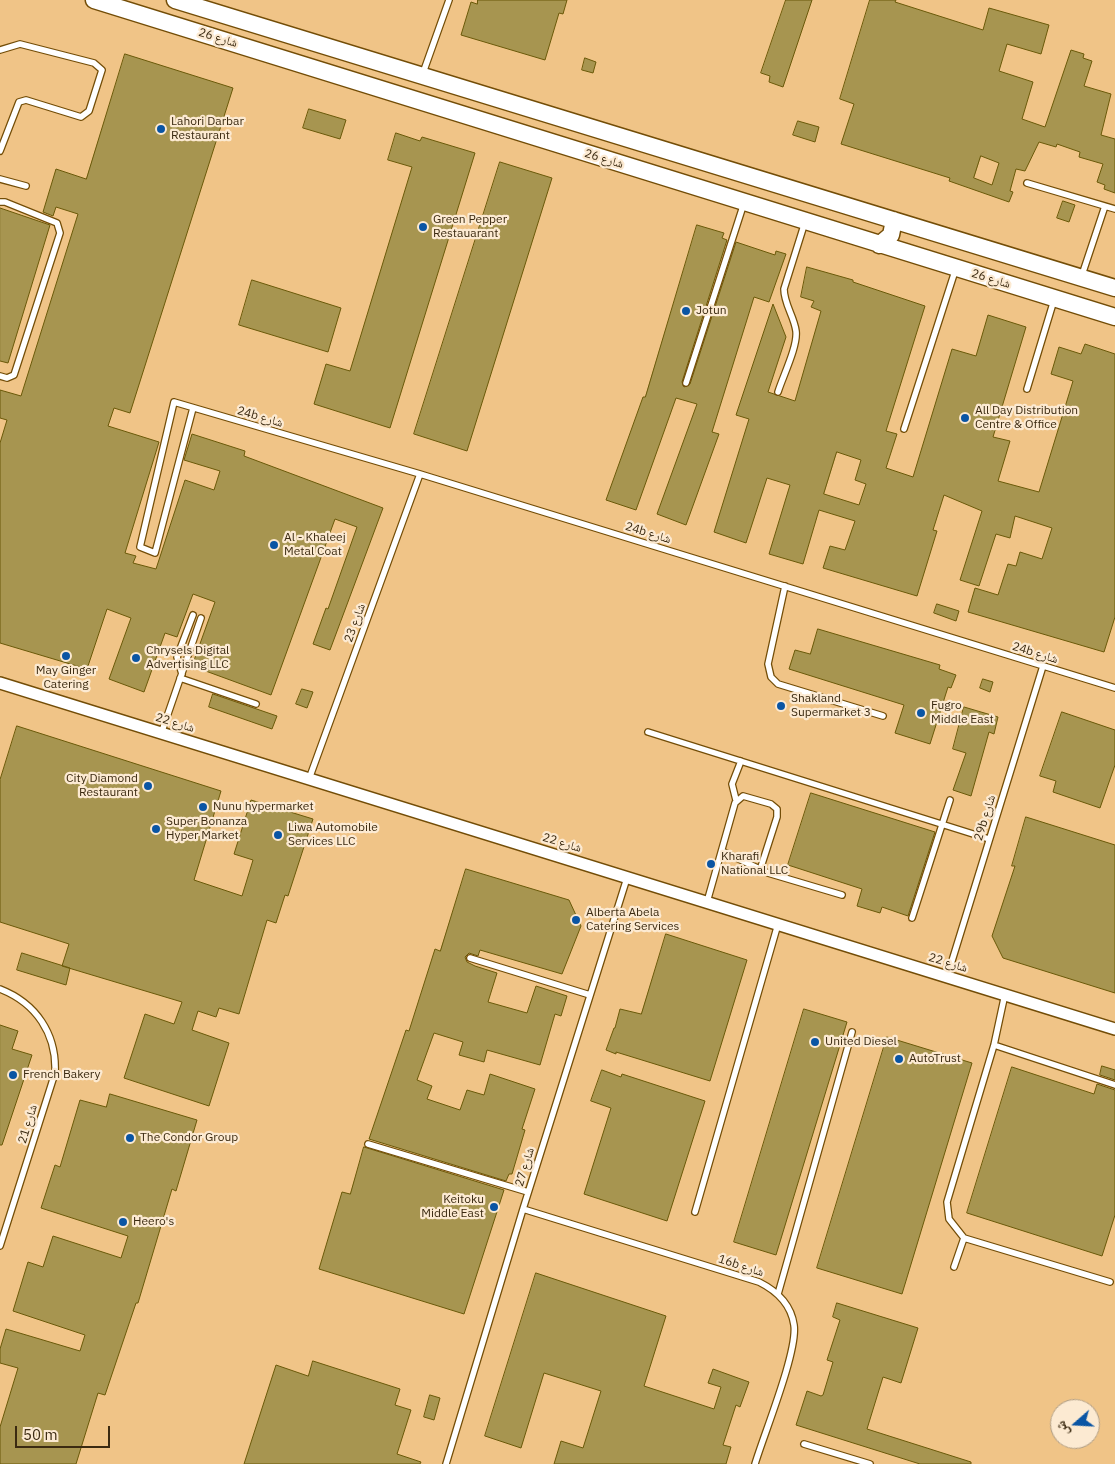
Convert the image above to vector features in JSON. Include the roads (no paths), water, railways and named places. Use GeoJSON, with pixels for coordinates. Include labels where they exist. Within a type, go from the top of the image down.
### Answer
{"type":"FeatureCollection","features":[{"type":"Feature","properties":{"kind":"street","name":"شارع 26"},"geometry":{"type":"LineString","coordinates":[[94,0],[1115,317]]}},
{"type":"Feature","properties":{"kind":"street","name":"شارع 26"},"geometry":{"type":"LineString","coordinates":[[175,0],[422,74],[1115,288]]}},
{"type":"Feature","properties":{"kind":"street"},"geometry":{"type":"LineString","coordinates":[[879,245],[891,235],[894,220]]}},
{"type":"Feature","properties":{"kind":"street","name":"شارع 22"},"geometry":{"type":"LineString","coordinates":[[0,684],[1115,1029]]}},
{"type":"Feature","properties":{"kind":"lane"},"geometry":{"type":"LineString","coordinates":[[422,74],[449,0]]}},
{"type":"Feature","properties":{"kind":"lane"},"geometry":{"type":"LineString","coordinates":[[0,50],[20,44],[94,63],[102,70],[89,111],[81,117],[26,100],[19,102],[0,151]]}},
{"type":"Feature","properties":{"kind":"lane"},"geometry":{"type":"LineString","coordinates":[[0,179],[26,186]]}},
{"type":"Feature","properties":{"kind":"lane"},"geometry":{"type":"LineString","coordinates":[[1027,183],[1115,209]]}},
{"type":"Feature","properties":{"kind":"lane"},"geometry":{"type":"LineString","coordinates":[[0,202],[5,202],[58,223],[60,233],[14,375],[6,378],[0,376]]}},
{"type":"Feature","properties":{"kind":"lane"},"geometry":{"type":"LineString","coordinates":[[686,383],[744,203]]}},
{"type":"Feature","properties":{"kind":"lane"},"geometry":{"type":"LineString","coordinates":[[1082,277],[1105,206]]}},
{"type":"Feature","properties":{"kind":"lane"},"geometry":{"type":"LineString","coordinates":[[778,392],[796,338],[795,328],[785,300],[784,289],[805,222]]}},
{"type":"Feature","properties":{"kind":"lane"},"geometry":{"type":"LineString","coordinates":[[904,429],[956,268]]}},
{"type":"Feature","properties":{"kind":"lane"},"geometry":{"type":"LineString","coordinates":[[1027,389],[1055,299]]}},
{"type":"Feature","properties":{"kind":"lane","name":"24b شارع"},"geometry":{"type":"LineString","coordinates":[[193,408],[155,553],[140,547],[174,402],[420,474],[1115,688]]}},
{"type":"Feature","properties":{"kind":"lane","name":"شارع 23"},"geometry":{"type":"LineString","coordinates":[[309,779],[420,474]]}},
{"type":"Feature","properties":{"kind":"lane"},"geometry":{"type":"LineString","coordinates":[[785,586],[768,664],[771,677],[778,684],[883,716]]}},
{"type":"Feature","properties":{"kind":"lane"},"geometry":{"type":"LineString","coordinates":[[181,676],[177,657],[192,615]]}},
{"type":"Feature","properties":{"kind":"lane"},"geometry":{"type":"LineString","coordinates":[[161,734],[200,618]]}},
{"type":"Feature","properties":{"kind":"lane","name":"29b شارع"},"geometry":{"type":"LineString","coordinates":[[947,977],[1043,666]]}},
{"type":"Feature","properties":{"kind":"lane"},"geometry":{"type":"LineString","coordinates":[[181,676],[256,704]]}},
{"type":"Feature","properties":{"kind":"lane"},"geometry":{"type":"LineString","coordinates":[[648,732],[990,839]]}},
{"type":"Feature","properties":{"kind":"lane"},"geometry":{"type":"LineString","coordinates":[[707,902],[736,800],[732,784],[740,761]]}},
{"type":"Feature","properties":{"kind":"lane"},"geometry":{"type":"LineString","coordinates":[[736,800],[746,796],[771,804],[777,809],[777,816],[760,870]]}},
{"type":"Feature","properties":{"kind":"lane"},"geometry":{"type":"LineString","coordinates":[[912,918],[950,800]]}},
{"type":"Feature","properties":{"kind":"lane"},"geometry":{"type":"LineString","coordinates":[[722,851],[760,870],[842,895]]}},
{"type":"Feature","properties":{"kind":"lane","name":"شارع 27"},"geometry":{"type":"LineString","coordinates":[[446,1464],[528,1192],[627,878]]}},
{"type":"Feature","properties":{"kind":"lane"},"geometry":{"type":"LineString","coordinates":[[695,1212],[778,924]]}},
{"type":"Feature","properties":{"kind":"lane"},"geometry":{"type":"LineString","coordinates":[[470,958],[590,995]]}},
{"type":"Feature","properties":{"kind":"lane","name":"شارع 21"},"geometry":{"type":"LineString","coordinates":[[0,989],[19,998],[35,1011],[46,1026],[53,1044],[54,1073],[0,1246]]}},
{"type":"Feature","properties":{"kind":"lane"},"geometry":{"type":"LineString","coordinates":[[1005,994],[994,1045],[947,1202],[949,1219],[964,1238],[1110,1282]]}},
{"type":"Feature","properties":{"kind":"lane"},"geometry":{"type":"LineString","coordinates":[[778,1294],[852,1032]]}},
{"type":"Feature","properties":{"kind":"lane"},"geometry":{"type":"LineString","coordinates":[[994,1045],[1115,1085]]}},
{"type":"Feature","properties":{"kind":"lane"},"geometry":{"type":"LineString","coordinates":[[368,1144],[528,1192]]}},
{"type":"Feature","properties":{"kind":"lane","name":"16b شارع"},"geometry":{"type":"LineString","coordinates":[[523,1209],[759,1282],[778,1294],[791,1313],[794,1336],[755,1464]]}},
{"type":"Feature","properties":{"kind":"lane"},"geometry":{"type":"LineString","coordinates":[[954,1267],[964,1238]]}},
{"type":"Feature","properties":{"kind":"lane"},"geometry":{"type":"LineString","coordinates":[[804,1444],[870,1464]]}},
{"type":"Feature","properties":{"kind":"place","name":"Lahori Darbar Restaurant"},"geometry":{"type":"Point","coordinates":[161,129]}},
{"type":"Feature","properties":{"kind":"place","name":"Green Pepper Restauarant"},"geometry":{"type":"Point","coordinates":[423,227]}},
{"type":"Feature","properties":{"kind":"place","name":"Jotun"},"geometry":{"type":"Point","coordinates":[686,311]}},
{"type":"Feature","properties":{"kind":"place","name":"All Day Distribution Centre & Office"},"geometry":{"type":"Point","coordinates":[965,418]}},
{"type":"Feature","properties":{"kind":"place","name":"Al - Khaleej Metal Coat"},"geometry":{"type":"Point","coordinates":[274,545]}},
{"type":"Feature","properties":{"kind":"place","name":"May Ginger Catering"},"geometry":{"type":"Point","coordinates":[66,656]}},
{"type":"Feature","properties":{"kind":"place","name":"Chrysels Digital Advertising LLC"},"geometry":{"type":"Point","coordinates":[136,658]}},
{"type":"Feature","properties":{"kind":"place","name":"Shakland Supermarket 3"},"geometry":{"type":"Point","coordinates":[781,706]}},
{"type":"Feature","properties":{"kind":"place","name":"Fugro Middle East"},"geometry":{"type":"Point","coordinates":[921,713]}},
{"type":"Feature","properties":{"kind":"place","name":"City Diamond Restaurant"},"geometry":{"type":"Point","coordinates":[148,786]}},
{"type":"Feature","properties":{"kind":"place","name":"Nunu hypermarket"},"geometry":{"type":"Point","coordinates":[203,807]}},
{"type":"Feature","properties":{"kind":"place","name":"Super Bonanza Hyper Market"},"geometry":{"type":"Point","coordinates":[156,829]}},
{"type":"Feature","properties":{"kind":"place","name":"Liwa Automobile Services LLC"},"geometry":{"type":"Point","coordinates":[278,835]}},
{"type":"Feature","properties":{"kind":"place","name":"Kharafi National LLC"},"geometry":{"type":"Point","coordinates":[711,864]}},
{"type":"Feature","properties":{"kind":"place","name":"Alberta Abela Catering Services"},"geometry":{"type":"Point","coordinates":[576,920]}},
{"type":"Feature","properties":{"kind":"place","name":"United Diesel"},"geometry":{"type":"Point","coordinates":[815,1042]}},
{"type":"Feature","properties":{"kind":"place","name":"AutoTrust"},"geometry":{"type":"Point","coordinates":[899,1059]}},
{"type":"Feature","properties":{"kind":"place","name":"French Bakery"},"geometry":{"type":"Point","coordinates":[13,1075]}},
{"type":"Feature","properties":{"kind":"place","name":"The Condor Group"},"geometry":{"type":"Point","coordinates":[130,1138]}},
{"type":"Feature","properties":{"kind":"place","name":"Keitoku Middle East"},"geometry":{"type":"Point","coordinates":[494,1207]}},
{"type":"Feature","properties":{"kind":"place","name":"Heero's"},"geometry":{"type":"Point","coordinates":[123,1222]}}]}
